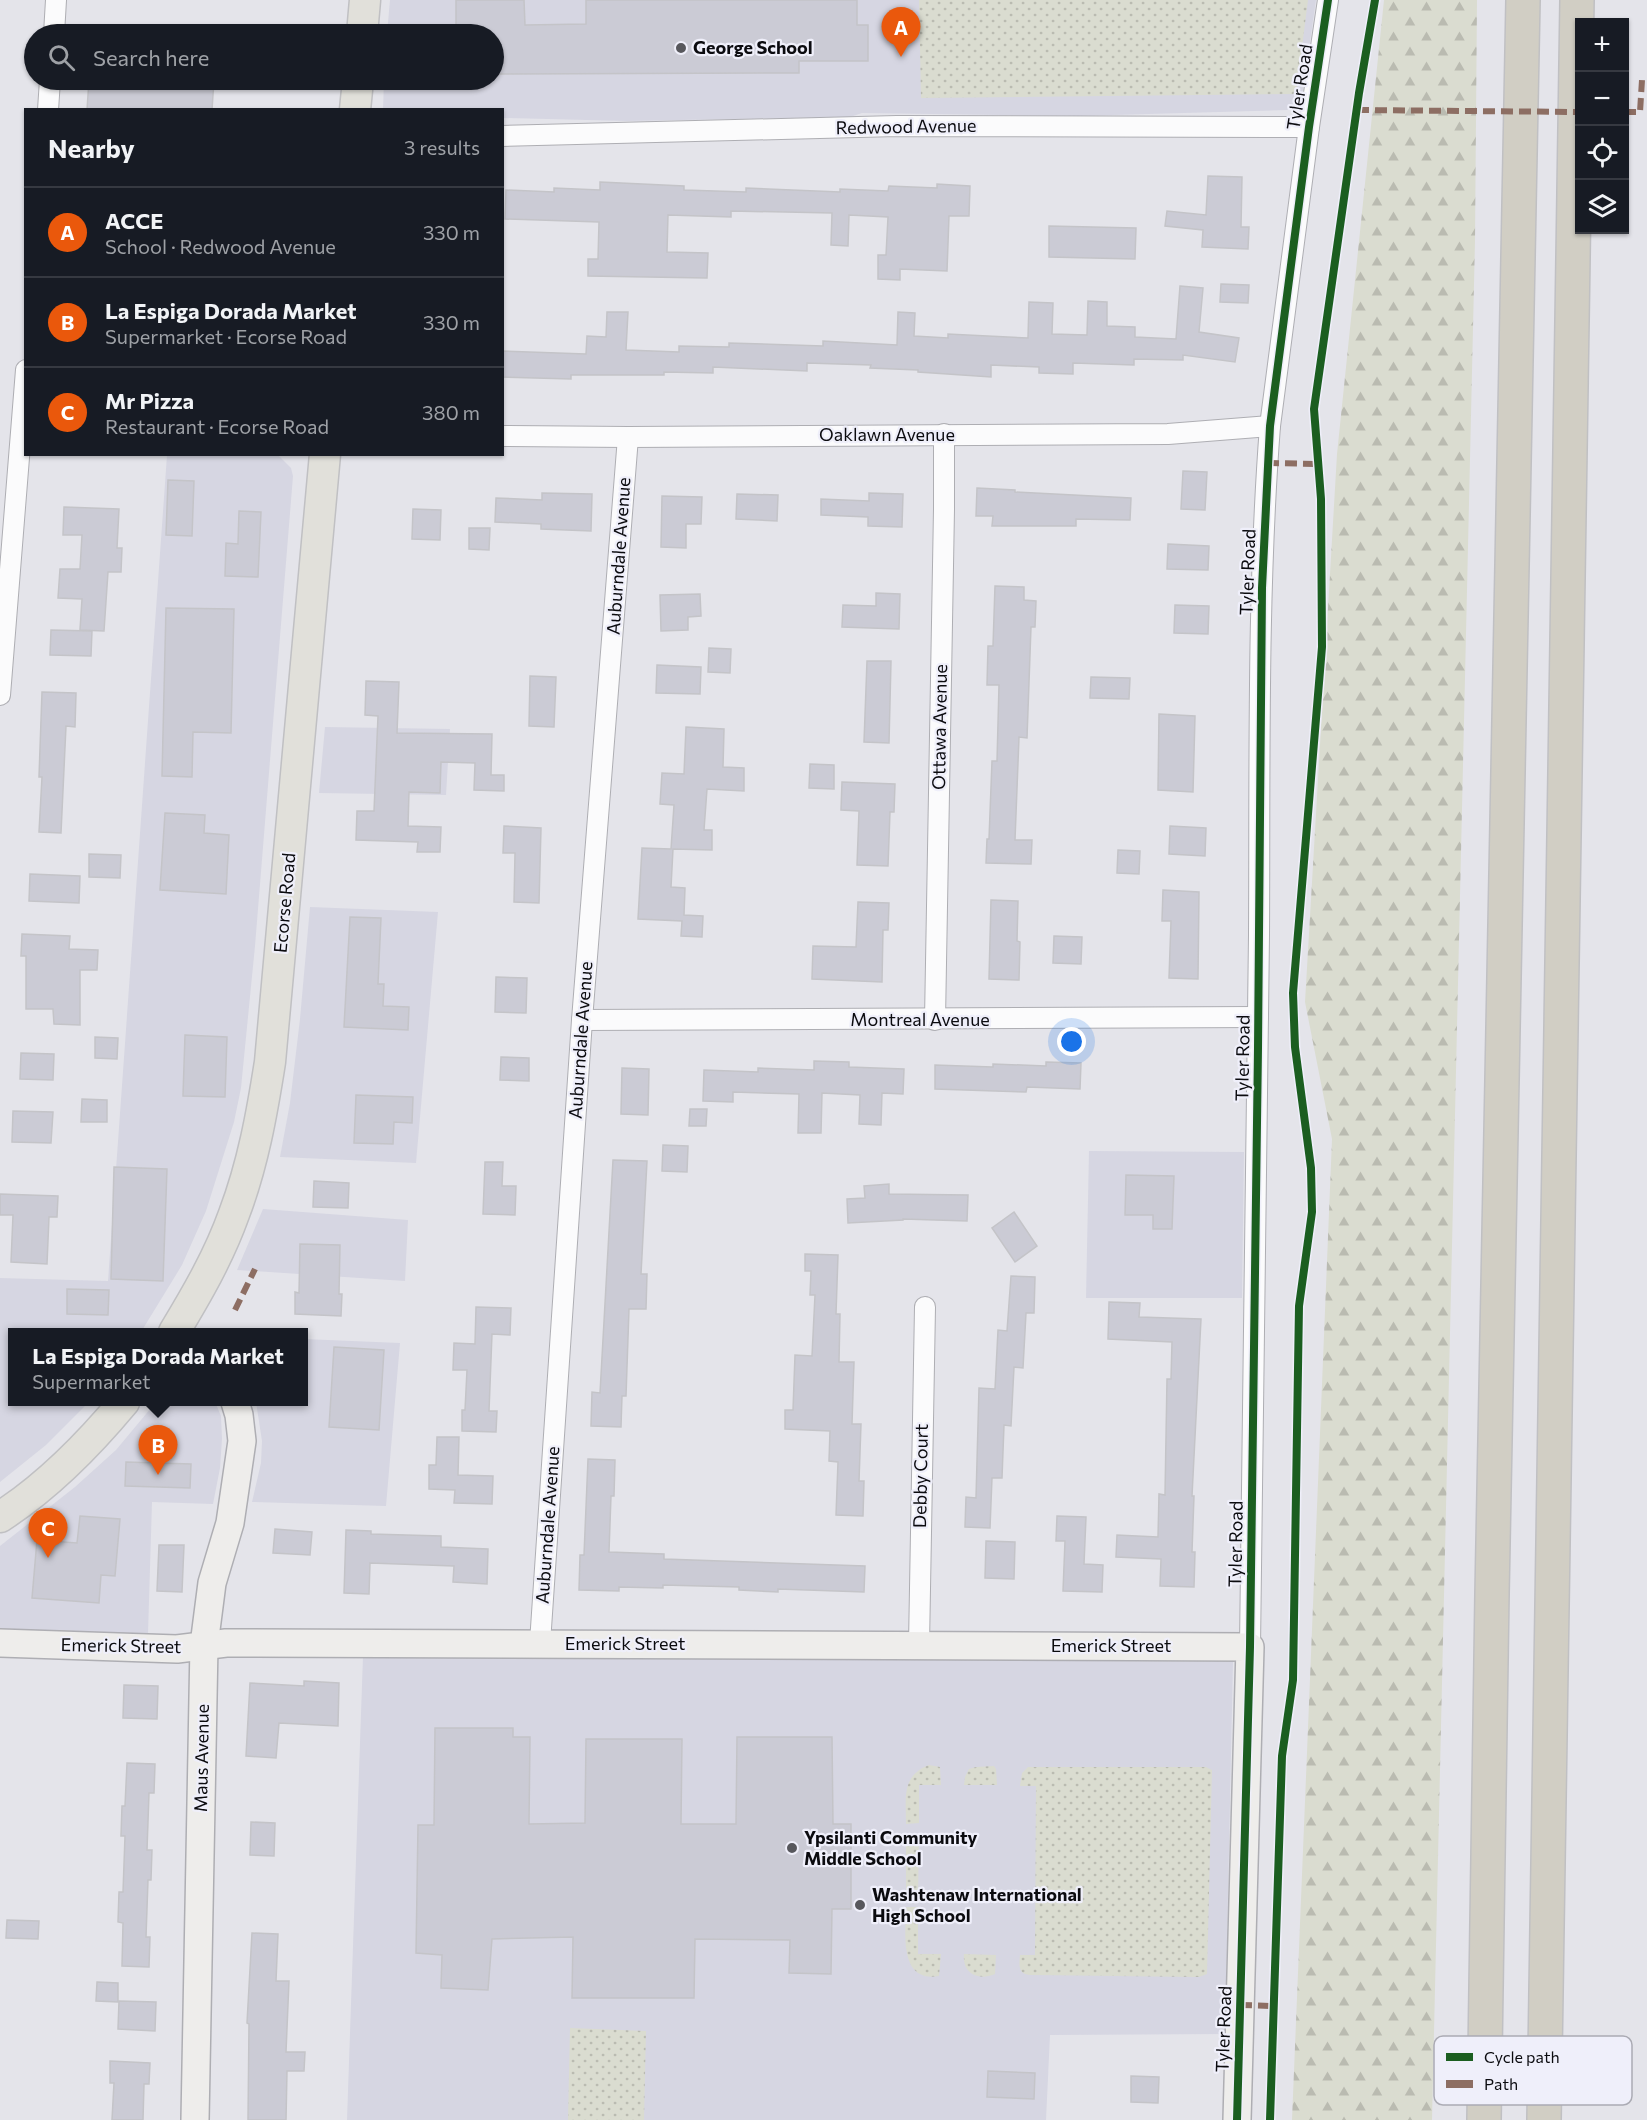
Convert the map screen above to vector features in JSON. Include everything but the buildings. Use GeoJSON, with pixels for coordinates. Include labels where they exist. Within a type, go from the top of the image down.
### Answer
{"type":"FeatureCollection","features":[{"type":"Feature","properties":{"kind":"highway"},"geometry":{"type":"LineString","coordinates":[[1485,2036],[1523,0]]}},
{"type":"Feature","properties":{"kind":"highway"},"geometry":{"type":"LineString","coordinates":[[1545,2036],[1577,0]]}},
{"type":"Feature","properties":{"kind":"highway"},"geometry":{"type":"LineString","coordinates":[[1484,2105],[1484,2120]]}},
{"type":"Feature","properties":{"kind":"highway"},"geometry":{"type":"LineString","coordinates":[[1544,2105],[1544,2120]]}},
{"type":"Feature","properties":{"kind":"main road"},"geometry":{"type":"LineString","coordinates":[[363,24],[364,0]]}},
{"type":"Feature","properties":{"kind":"main road"},"geometry":{"type":"LineString","coordinates":[[355,108],[357,90]]}},
{"type":"Feature","properties":{"kind":"main road","name":"Ecorse Road"},"geometry":{"type":"LineString","coordinates":[[176,1328],[207,1276],[229,1226],[252,1155],[261,1117],[270,1062],[325,456]]}},
{"type":"Feature","properties":{"kind":"main road"},"geometry":{"type":"LineString","coordinates":[[0,1517],[42,1485],[66,1463],[120,1406]]}},
{"type":"Feature","properties":{"kind":"street"},"geometry":{"type":"LineString","coordinates":[[55,24],[56,0]]}},
{"type":"Feature","properties":{"kind":"street","name":"Tyler Road"},"geometry":{"type":"LineString","coordinates":[[1237,2120],[1250,1647],[1262,588],[1270,426],[1309,126],[1328,0]]}},
{"type":"Feature","properties":{"kind":"street"},"geometry":{"type":"LineString","coordinates":[[48,108],[49,90]]}},
{"type":"Feature","properties":{"kind":"street","name":"Redwood Avenue"},"geometry":{"type":"LineString","coordinates":[[504,136],[897,126],[1309,126]]}},
{"type":"Feature","properties":{"kind":"street"},"geometry":{"type":"LineString","coordinates":[[0,696],[15,440],[24,383]]}},
{"type":"Feature","properties":{"kind":"street","name":"Oaklawn Avenue"},"geometry":{"type":"LineString","coordinates":[[504,436],[1168,434],[1270,426]]}},
{"type":"Feature","properties":{"kind":"street","name":"Ottawa Avenue"},"geometry":{"type":"LineString","coordinates":[[935,1020],[944,434]]}},
{"type":"Feature","properties":{"kind":"street","name":"Auburndale Avenue"},"geometry":{"type":"LineString","coordinates":[[540,1644],[582,1020],[628,437]]}},
{"type":"Feature","properties":{"kind":"street","name":"Montreal Avenue"},"geometry":{"type":"LineString","coordinates":[[582,1020],[1258,1017]]}},
{"type":"Feature","properties":{"kind":"street","name":"Debby Court"},"geometry":{"type":"LineString","coordinates":[[919,1645],[925,1307]]}},
{"type":"Feature","properties":{"kind":"street","name":"Maus Avenue"},"geometry":{"type":"LineString","coordinates":[[195,2120],[204,1645],[212,1583],[230,1523],[242,1441],[236,1406]]}},
{"type":"Feature","properties":{"kind":"street","name":"Emerick Street"},"geometry":{"type":"LineString","coordinates":[[0,1643],[177,1649],[226,1643],[1250,1647]]}},
{"type":"Feature","properties":{"kind":"shaded area"},"geometry":{"type":"Polygon","coordinates":[[[390,0],[1316,0],[1302,97],[1287,110],[1078,116],[862,113],[850,117],[627,121],[504,118],[504,108],[383,108],[384,90],[504,90],[504,24],[388,24],[390,0]]]}},
{"type":"Feature","properties":{"kind":"shaded area"},"geometry":{"type":"Polygon","coordinates":[[[167,456],[279,456],[291,468],[293,476],[255,946],[241,1088],[234,1122],[206,1211],[182,1265],[143,1328],[8,1328],[8,1406],[85,1406],[46,1445],[0,1482],[0,1278],[108,1281],[167,456]]]}},
{"type":"Feature","properties":{"kind":"shaded area"},"geometry":{"type":"Polygon","coordinates":[[[325,727],[450,729],[446,795],[319,793],[325,727]]]}},
{"type":"Feature","properties":{"kind":"shaded area"},"geometry":{"type":"Polygon","coordinates":[[[310,907],[438,912],[416,1163],[280,1157],[290,1103],[310,907]]]}},
{"type":"Feature","properties":{"kind":"shaded area"},"geometry":{"type":"Polygon","coordinates":[[[1089,1151],[1244,1152],[1242,1298],[1086,1298],[1089,1151]]]}},
{"type":"Feature","properties":{"kind":"shaded area"},"geometry":{"type":"Polygon","coordinates":[[[263,1209],[408,1220],[405,1281],[237,1270],[263,1209]]]}},
{"type":"Feature","properties":{"kind":"shaded area"},"geometry":{"type":"Polygon","coordinates":[[[308,1339],[400,1343],[386,1506],[252,1502],[261,1463],[262,1441],[257,1406],[308,1406],[308,1339]]]}},
{"type":"Feature","properties":{"kind":"shaded area"},"geometry":{"type":"Polygon","coordinates":[[[153,1406],[217,1406],[221,1416],[220,1468],[213,1504],[152,1502],[148,1634],[0,1632],[0,1546],[75,1487],[116,1450],[153,1406]]]}},
{"type":"Feature","properties":{"kind":"shaded area","name":"Ypsilanti Community Middle School"},"geometry":{"type":"Polygon","coordinates":[[[363,1656],[1233,1662],[1225,2034],[1050,2035],[1046,2120],[347,2120],[363,1656]]]}},
{"type":"Feature","properties":{"kind":"green space"},"geometry":{"type":"Polygon","coordinates":[[[919,0],[1308,0],[1296,94],[921,98],[919,0]]]}},
{"type":"Feature","properties":{"kind":"green space"},"geometry":{"type":"Polygon","coordinates":[[[1384,0],[1477,0],[1475,241],[1432,2120],[1292,2120],[1332,1139],[1305,1002],[1337,454],[1384,0]]]}},
{"type":"Feature","properties":{"kind":"green space"},"geometry":{"type":"Polygon","coordinates":[[[929,1765],[940,1767],[941,1785],[919,1785],[919,1823],[906,1824],[906,1797],[909,1782],[914,1775],[929,1765]]]}},
{"type":"Feature","properties":{"kind":"green space"},"geometry":{"type":"Polygon","coordinates":[[[994,1766],[997,1785],[964,1785],[969,1769],[994,1766]]]}},
{"type":"Feature","properties":{"kind":"green space"},"geometry":{"type":"Polygon","coordinates":[[[1028,1767],[1206,1767],[1212,1770],[1207,1974],[1199,1977],[1030,1975],[1021,1971],[1020,1955],[1035,1955],[1036,1786],[1020,1786],[1022,1773],[1028,1767]]]}},
{"type":"Feature","properties":{"kind":"green space"},"geometry":{"type":"Polygon","coordinates":[[[906,1834],[919,1834],[918,1896],[906,1896],[906,1834]]]}},
{"type":"Feature","properties":{"kind":"green space"},"geometry":{"type":"Polygon","coordinates":[[[906,1907],[918,1907],[918,1954],[941,1954],[939,1976],[926,1976],[917,1972],[911,1964],[907,1954],[906,1907]]]}},
{"type":"Feature","properties":{"kind":"green space"},"geometry":{"type":"Polygon","coordinates":[[[964,1954],[996,1955],[995,1974],[983,1977],[973,1974],[966,1967],[964,1954]]]}},
{"type":"Feature","properties":{"kind":"green space"},"geometry":{"type":"Polygon","coordinates":[[[570,2028],[646,2031],[644,2120],[568,2120],[570,2028]]]}},
{"type":"Feature","properties":{"kind":"marked path"},"geometry":{"type":"LineString","coordinates":[[1629,112],[1640,112],[1642,80],[1647,79]]}},
{"type":"Feature","properties":{"kind":"marked path"},"geometry":{"type":"LineString","coordinates":[[1357,110],[1575,112]]}},
{"type":"Feature","properties":{"kind":"marked path"},"geometry":{"type":"LineString","coordinates":[[1267,463],[1317,464]]}},
{"type":"Feature","properties":{"kind":"marked path"},"geometry":{"type":"LineString","coordinates":[[235,1310],[255,1269]]}},
{"type":"Feature","properties":{"kind":"marked path"},"geometry":{"type":"LineString","coordinates":[[1240,2005],[1274,2006]]}},
{"type":"Feature","properties":{"kind":"cycle path"},"geometry":{"type":"LineString","coordinates":[[1237,2120],[1250,1647],[1262,588],[1270,426],[1328,0]]}},
{"type":"Feature","properties":{"kind":"cycle path"},"geometry":{"type":"LineString","coordinates":[[1270,2120],[1282,1756],[1293,1680],[1299,1306],[1312,1212],[1311,1168],[1295,1047],[1293,993],[1322,647],[1321,499],[1314,409],[1359,93],[1375,0]]}},
{"type":"Feature","properties":{"kind":"place","name":"George School"},"geometry":{"type":"Point","coordinates":[681,48]}},
{"type":"Feature","properties":{"kind":"place","name":"ACCE"},"geometry":{"type":"Point","coordinates":[901,57]}},
{"type":"Feature","properties":{"kind":"place","name":"La Espiga Dorada Market"},"geometry":{"type":"Point","coordinates":[158,1475]}},
{"type":"Feature","properties":{"kind":"place","name":"Mr Pizza"},"geometry":{"type":"Point","coordinates":[48,1558]}},
{"type":"Feature","properties":{"kind":"place","name":"Ypsilanti Community Middle School"},"geometry":{"type":"Point","coordinates":[792,1848]}},
{"type":"Feature","properties":{"kind":"place","name":"Washtenaw International High School"},"geometry":{"type":"Point","coordinates":[860,1905]}}]}
